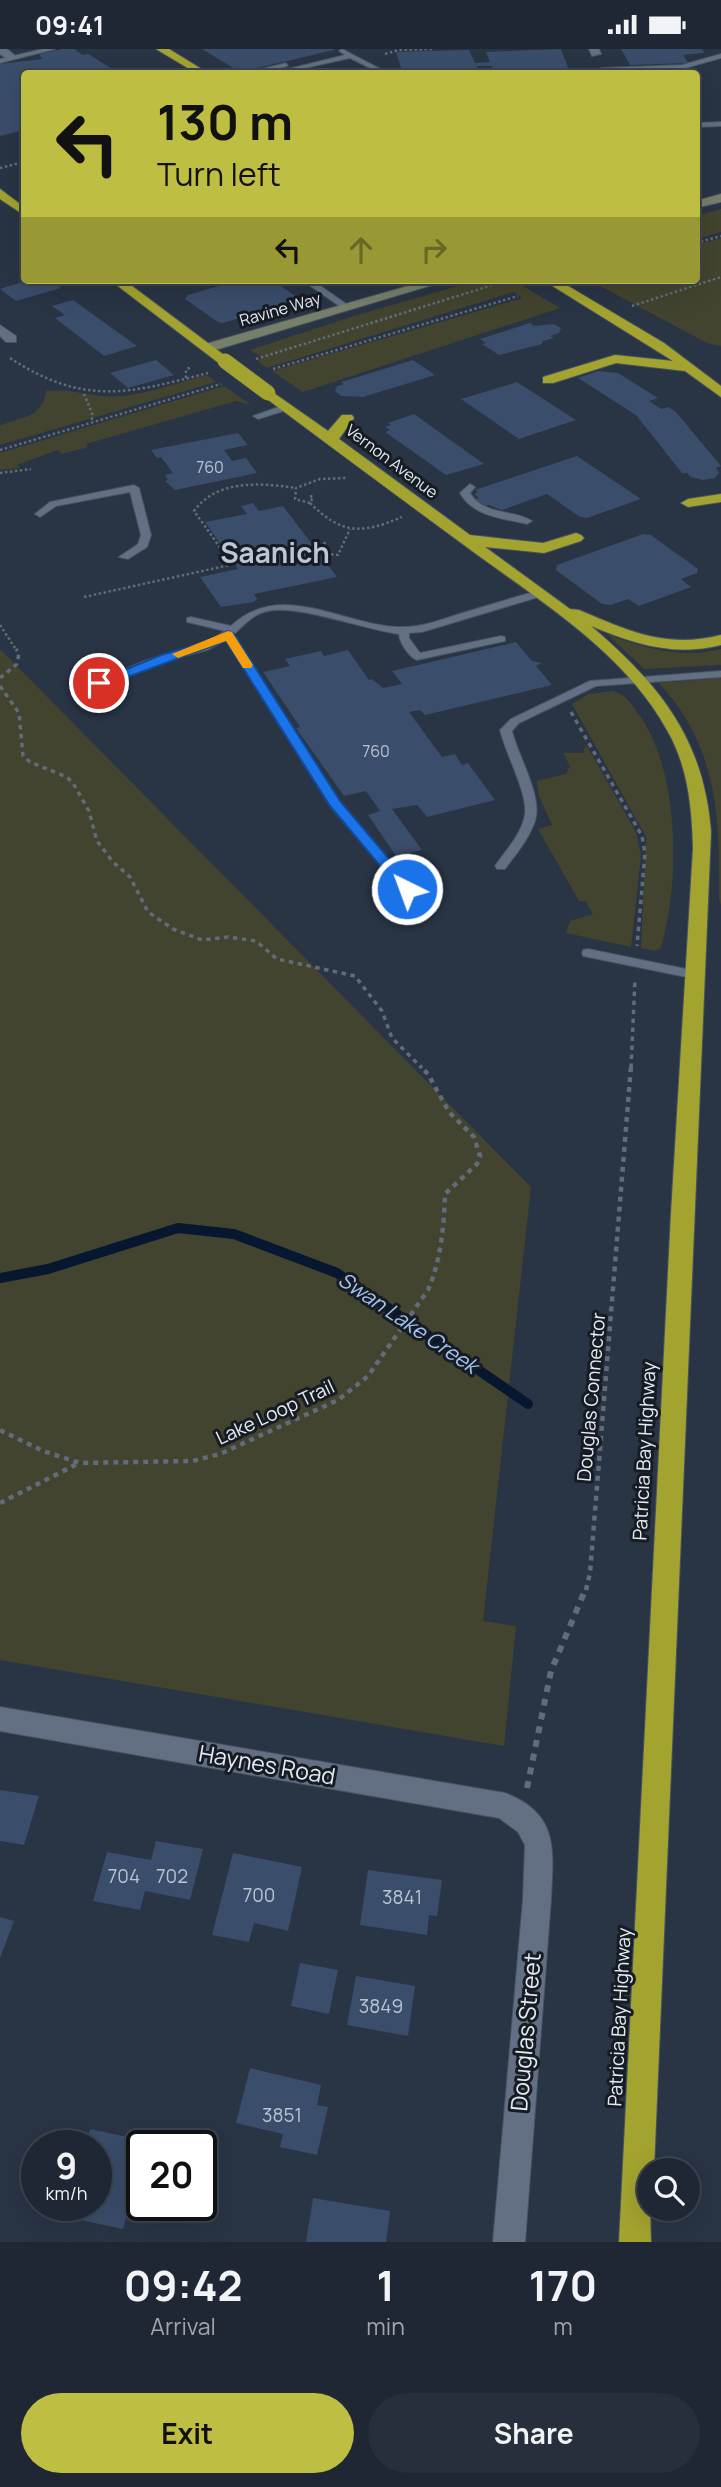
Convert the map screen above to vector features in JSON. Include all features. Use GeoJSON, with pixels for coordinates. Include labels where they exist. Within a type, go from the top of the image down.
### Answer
{"type":"FeatureCollection","features":[{"type":"Feature","properties":{"kind":"highway"},"geometry":{"type":"LineString","coordinates":[[161,49],[198,70]]}},
{"type":"Feature","properties":{"kind":"highway"},"geometry":{"type":"LineString","coordinates":[[0,193],[21,208]]}},
{"type":"Feature","properties":{"kind":"highway","name":"Vernon Avenue"},"geometry":{"type":"LineString","coordinates":[[121,284],[207,348],[222,365],[268,393],[545,599],[639,679]]}},
{"type":"Feature","properties":{"kind":"highway"},"geometry":{"type":"LineString","coordinates":[[556,284],[692,367],[721,393]]}},
{"type":"Feature","properties":{"kind":"highway"},"geometry":{"type":"LineString","coordinates":[[548,380],[615,359],[692,367]]}},
{"type":"Feature","properties":{"kind":"highway"},"geometry":{"type":"LineString","coordinates":[[331,440],[338,426],[347,418]]}},
{"type":"Feature","properties":{"kind":"highway"},"geometry":{"type":"LineString","coordinates":[[688,503],[721,498]]}},
{"type":"Feature","properties":{"kind":"highway"},"geometry":{"type":"LineString","coordinates":[[465,539],[525,548],[544,548],[576,538]]}},
{"type":"Feature","properties":{"kind":"highway"},"geometry":{"type":"LineString","coordinates":[[545,599],[632,637],[674,647],[705,646],[721,641]]}},
{"type":"Feature","properties":{"kind":"highway","name":"Patricia Bay Highway"},"geometry":{"type":"LineString","coordinates":[[635,2242],[680,1240],[702,848],[700,796],[691,763],[676,730],[639,679]]}},
{"type":"Feature","properties":{"kind":"street"},"geometry":{"type":"LineString","coordinates":[[0,50],[13,58]]}},
{"type":"Feature","properties":{"kind":"street"},"geometry":{"type":"LineString","coordinates":[[700,204],[721,198]]}},
{"type":"Feature","properties":{"kind":"street","name":"Ravine Way"},"geometry":{"type":"LineString","coordinates":[[207,348],[429,284]]}},
{"type":"Feature","properties":{"kind":"street","name":"Haynes Road"},"geometry":{"type":"LineString","coordinates":[[0,1719],[505,1805],[528,1823]]}},
{"type":"Feature","properties":{"kind":"street","name":"Douglas Street"},"geometry":{"type":"LineString","coordinates":[[509,2242],[537,1899],[539,1843],[528,1823]]}},
{"type":"Feature","properties":{"kind":"lane"},"geometry":{"type":"LineString","coordinates":[[0,61],[52,49]]}},
{"type":"Feature","properties":{"kind":"lane"},"geometry":{"type":"LineString","coordinates":[[338,49],[378,70]]}},
{"type":"Feature","properties":{"kind":"lane"},"geometry":{"type":"LineString","coordinates":[[595,52],[602,70]]}},
{"type":"Feature","properties":{"kind":"lane"},"geometry":{"type":"LineString","coordinates":[[289,70],[350,56]]}},
{"type":"Feature","properties":{"kind":"lane"},"geometry":{"type":"LineString","coordinates":[[635,70],[682,67],[721,56]]}},
{"type":"Feature","properties":{"kind":"lane"},"geometry":{"type":"LineString","coordinates":[[263,70],[297,62]]}},
{"type":"Feature","properties":{"kind":"lane"},"geometry":{"type":"LineString","coordinates":[[700,124],[721,124]]}},
{"type":"Feature","properties":{"kind":"lane"},"geometry":{"type":"LineString","coordinates":[[312,284],[348,307]]}},
{"type":"Feature","properties":{"kind":"lane"},"geometry":{"type":"LineString","coordinates":[[258,416],[287,407]]}},
{"type":"Feature","properties":{"kind":"lane"},"geometry":{"type":"LineString","coordinates":[[470,487],[465,493],[467,500],[482,510],[527,521]]}},
{"type":"Feature","properties":{"kind":"lane"},"geometry":{"type":"LineString","coordinates":[[40,514],[53,504],[134,488],[146,535],[143,545],[124,557]]}},
{"type":"Feature","properties":{"kind":"lane"},"geometry":{"type":"LineString","coordinates":[[99,683],[166,657],[205,647],[230,632],[244,616],[259,610],[279,607],[383,631],[404,632],[418,631],[545,599]]}},
{"type":"Feature","properties":{"kind":"lane"},"geometry":{"type":"LineString","coordinates":[[191,620],[230,632],[334,803],[407,889]]}},
{"type":"Feature","properties":{"kind":"lane"},"geometry":{"type":"LineString","coordinates":[[404,632],[404,638],[416,657],[501,639]]}},
{"type":"Feature","properties":{"kind":"lane"},"geometry":{"type":"LineString","coordinates":[[501,866],[524,834],[532,811],[509,748],[506,730],[515,721],[594,683],[721,674]]}},
{"type":"Feature","properties":{"kind":"lane"},"geometry":{"type":"LineString","coordinates":[[588,953],[696,975]]}},
{"type":"Feature","properties":{"kind":"path"},"geometry":{"type":"LineString","coordinates":[[405,50],[432,49]]}},
{"type":"Feature","properties":{"kind":"path"},"geometry":{"type":"LineString","coordinates":[[0,168],[21,163]]}},
{"type":"Feature","properties":{"kind":"path"},"geometry":{"type":"LineString","coordinates":[[700,242],[721,236]]}},
{"type":"Feature","properties":{"kind":"path"},"geometry":{"type":"LineString","coordinates":[[700,284],[721,277]]}},
{"type":"Feature","properties":{"kind":"path"},"geometry":{"type":"LineString","coordinates":[[245,362],[493,284]]}},
{"type":"Feature","properties":{"kind":"path"},"geometry":{"type":"LineString","coordinates":[[631,306],[699,284]]}},
{"type":"Feature","properties":{"kind":"path"},"geometry":{"type":"LineString","coordinates":[[266,371],[518,296]]}},
{"type":"Feature","properties":{"kind":"path"},"geometry":{"type":"LineString","coordinates":[[5,334],[7,355],[23,367],[83,393],[120,394],[187,378],[222,365]]}},
{"type":"Feature","properties":{"kind":"path"},"geometry":{"type":"LineString","coordinates":[[187,378],[185,373],[192,366]]}},
{"type":"Feature","properties":{"kind":"path"},"geometry":{"type":"LineString","coordinates":[[0,450],[227,382]]}},
{"type":"Feature","properties":{"kind":"path"},"geometry":{"type":"LineString","coordinates":[[83,393],[92,413],[92,422]]}},
{"type":"Feature","properties":{"kind":"path"},"geometry":{"type":"LineString","coordinates":[[0,473],[31,469]]}},
{"type":"Feature","properties":{"kind":"path"},"geometry":{"type":"LineString","coordinates":[[85,597],[233,564],[194,511],[197,504],[208,496],[241,485],[267,483],[296,488],[316,480],[350,478]]}},
{"type":"Feature","properties":{"kind":"path"},"geometry":{"type":"LineString","coordinates":[[296,488],[295,499],[310,503],[328,521],[351,529],[373,529],[402,517]]}},
{"type":"Feature","properties":{"kind":"path"},"geometry":{"type":"LineString","coordinates":[[310,496],[313,497],[310,503]]}},
{"type":"Feature","properties":{"kind":"path"},"geometry":{"type":"LineString","coordinates":[[324,542],[329,554],[338,555],[351,529]]}},
{"type":"Feature","properties":{"kind":"path"},"geometry":{"type":"LineString","coordinates":[[0,625],[19,653],[17,664],[0,678]]}},
{"type":"Feature","properties":{"kind":"path","name":"Lake Loop Trail"},"geometry":{"type":"LineString","coordinates":[[0,686],[19,713],[23,756],[30,762],[67,777],[73,783],[89,811],[97,841],[113,862],[130,877],[148,912],[173,929],[202,940],[228,937],[260,942],[276,959],[355,976],[382,1011],[392,1038],[428,1074],[449,1112],[474,1137],[480,1156],[477,1164],[445,1194],[444,1222],[435,1273],[428,1290],[386,1354],[368,1376],[338,1400],[220,1454],[193,1461],[80,1463],[43,1451],[0,1430]]}},
{"type":"Feature","properties":{"kind":"path","name":"Douglas Connector"},"geometry":{"type":"LineString","coordinates":[[528,1823],[527,1787],[544,1695],[551,1671],[584,1596],[590,1573],[630,1096],[635,963],[645,853],[642,836],[571,712]]}},
{"type":"Feature","properties":{"kind":"path"},"geometry":{"type":"LineString","coordinates":[[0,1503],[80,1463]]}},
{"type":"Feature","properties":{"kind":"green space"},"geometry":{"type":"Polygon","coordinates":[[[721,209],[721,232],[700,238],[700,215],[721,209]]]}},
{"type":"Feature","properties":{"kind":"green space"},"geometry":{"type":"Polygon","coordinates":[[[721,238],[721,346],[707,343],[596,284],[700,284],[700,244],[721,238]]]}},
{"type":"Feature","properties":{"kind":"green space"},"geometry":{"type":"Polygon","coordinates":[[[465,284],[520,284],[560,308],[303,392],[272,371],[523,298],[513,292],[267,368],[257,361],[263,358],[250,350],[465,284]]]}},
{"type":"Feature","properties":{"kind":"green space"},"geometry":{"type":"Polygon","coordinates":[[[207,375],[216,382],[0,445],[0,426],[35,412],[44,400],[46,391],[102,396],[133,395],[207,375]]]}},
{"type":"Feature","properties":{"kind":"green space"},"geometry":{"type":"Polygon","coordinates":[[[224,386],[251,405],[236,401],[86,444],[88,447],[62,454],[58,450],[17,465],[20,468],[0,470],[0,453],[224,386]]]}},
{"type":"Feature","properties":{"kind":"green space"},"geometry":{"type":"Polygon","coordinates":[[[608,635],[664,651],[692,653],[721,649],[721,665],[644,669],[608,635]]]}},
{"type":"Feature","properties":{"kind":"green space"},"geometry":{"type":"Polygon","coordinates":[[[0,649],[531,1187],[483,1621],[516,1626],[504,1746],[0,1660],[0,649]]]}},
{"type":"Feature","properties":{"kind":"green space"},"geometry":{"type":"Polygon","coordinates":[[[721,678],[721,905],[712,784],[693,732],[679,707],[659,683],[721,678]]]}},
{"type":"Feature","properties":{"kind":"green space"},"geometry":{"type":"Polygon","coordinates":[[[613,691],[632,704],[653,740],[663,767],[669,797],[673,829],[671,892],[661,948],[655,951],[641,948],[646,837],[572,704],[588,694],[613,691]]]}},
{"type":"Feature","properties":{"kind":"green space"},"geometry":{"type":"Polygon","coordinates":[[[586,744],[636,832],[641,855],[631,947],[566,933],[570,921],[593,914],[585,901],[579,901],[538,829],[552,825],[539,796],[537,781],[566,774],[570,766],[563,753],[583,753],[586,744]]]}},
{"type":"Feature","properties":{"kind":"building"},"geometry":{"type":"Polygon","coordinates":[[[74,49],[114,70],[21,70],[21,131],[0,136],[0,64],[42,59],[39,54],[74,49]]]}},
{"type":"Feature","properties":{"kind":"building"},"geometry":{"type":"Polygon","coordinates":[[[202,49],[334,49],[249,70],[237,70],[202,49]]]}},
{"type":"Feature","properties":{"kind":"building"},"geometry":{"type":"Polygon","coordinates":[[[561,49],[569,70],[493,70],[492,66],[477,66],[478,70],[402,70],[396,52],[469,50],[475,63],[490,62],[486,52],[561,49]]]}},
{"type":"Feature","properties":{"kind":"building"},"geometry":{"type":"Polygon","coordinates":[[[621,49],[702,49],[704,53],[683,55],[688,63],[630,65],[621,49]]]}},
{"type":"Feature","properties":{"kind":"building"},"geometry":{"type":"Polygon","coordinates":[[[21,282],[56,284],[61,288],[16,301],[0,289],[21,282]]]}},
{"type":"Feature","properties":{"kind":"building"},"geometry":{"type":"Polygon","coordinates":[[[225,284],[278,284],[300,299],[223,323],[185,299],[188,295],[225,284]]]}},
{"type":"Feature","properties":{"kind":"building"},"geometry":{"type":"Polygon","coordinates":[[[73,300],[137,346],[104,356],[55,318],[65,315],[52,306],[73,300]]]}},
{"type":"Feature","properties":{"kind":"building"},"geometry":{"type":"Polygon","coordinates":[[[530,323],[534,326],[554,324],[561,328],[559,333],[550,336],[554,338],[543,341],[542,344],[499,355],[482,344],[486,343],[480,339],[530,323]]]}},
{"type":"Feature","properties":{"kind":"building"},"geometry":{"type":"Polygon","coordinates":[[[156,360],[174,375],[128,388],[110,373],[156,360]]]}},
{"type":"Feature","properties":{"kind":"building"},"geometry":{"type":"Polygon","coordinates":[[[413,360],[435,375],[363,397],[341,396],[335,391],[337,386],[344,384],[341,382],[413,360]]]}},
{"type":"Feature","properties":{"kind":"building"},"geometry":{"type":"Polygon","coordinates":[[[598,371],[618,373],[658,398],[649,401],[661,409],[668,407],[676,412],[721,466],[716,468],[719,473],[715,478],[703,480],[682,473],[636,415],[578,378],[598,371]]]}},
{"type":"Feature","properties":{"kind":"building"},"geometry":{"type":"Polygon","coordinates":[[[517,382],[576,420],[519,439],[461,399],[517,382]]]}},
{"type":"Feature","properties":{"kind":"building"},"geometry":{"type":"Polygon","coordinates":[[[414,414],[484,464],[446,475],[385,432],[390,430],[385,427],[391,425],[388,423],[414,414]]]}},
{"type":"Feature","properties":{"kind":"building"},"geometry":{"type":"Polygon","coordinates":[[[238,433],[248,445],[224,450],[232,461],[246,458],[257,473],[175,490],[165,481],[168,480],[165,475],[173,473],[161,457],[157,458],[151,450],[238,433]]]}},
{"type":"Feature","properties":{"kind":"building"},"geometry":{"type":"Polygon","coordinates":[[[577,456],[641,499],[587,518],[580,517],[547,494],[502,510],[485,506],[475,499],[479,498],[474,494],[478,492],[475,490],[577,456]]]}},
{"type":"Feature","properties":{"kind":"building"},"geometry":{"type":"Polygon","coordinates":[[[253,503],[259,511],[283,506],[337,577],[254,594],[257,599],[254,602],[221,607],[200,577],[238,569],[205,522],[247,514],[241,506],[253,503]]]}},
{"type":"Feature","properties":{"kind":"building"},"geometry":{"type":"Polygon","coordinates":[[[643,534],[651,535],[698,569],[697,573],[681,579],[691,587],[639,606],[628,599],[611,605],[602,604],[556,570],[557,565],[643,534]]]}},
{"type":"Feature","properties":{"kind":"building"},"geometry":{"type":"Polygon","coordinates":[[[516,642],[532,661],[542,663],[536,666],[552,685],[425,715],[420,710],[409,712],[442,757],[455,754],[462,765],[468,763],[495,800],[427,817],[417,805],[392,809],[422,850],[396,856],[368,815],[380,811],[366,791],[344,796],[296,728],[300,727],[263,672],[290,666],[285,659],[321,651],[324,656],[348,650],[369,680],[372,679],[383,688],[402,684],[392,671],[516,642]]]}},
{"type":"Feature","properties":{"kind":"building"},"geometry":{"type":"Polygon","coordinates":[[[0,1790],[39,1796],[24,1845],[0,1841],[0,1790]]]}},
{"type":"Feature","properties":{"kind":"building"},"geometry":{"type":"Polygon","coordinates":[[[156,1841],[203,1849],[190,1900],[145,1891],[140,1910],[93,1901],[107,1852],[151,1860],[156,1841]]]}},
{"type":"Feature","properties":{"kind":"building"},"geometry":{"type":"Polygon","coordinates":[[[233,1853],[302,1867],[288,1931],[254,1923],[249,1942],[212,1935],[233,1853]]]}},
{"type":"Feature","properties":{"kind":"building"},"geometry":{"type":"Polygon","coordinates":[[[368,1870],[442,1880],[437,1916],[429,1915],[427,1935],[360,1925],[368,1870]]]}},
{"type":"Feature","properties":{"kind":"building"},"geometry":{"type":"Polygon","coordinates":[[[0,1917],[14,1921],[0,1958],[0,1917]]]}},
{"type":"Feature","properties":{"kind":"building"},"geometry":{"type":"Polygon","coordinates":[[[300,1963],[338,1970],[329,2014],[291,2006],[300,1963]]]}},
{"type":"Feature","properties":{"kind":"building"},"geometry":{"type":"Polygon","coordinates":[[[356,1976],[415,1986],[408,2036],[347,2025],[356,1976]]]}},
{"type":"Feature","properties":{"kind":"building"},"geometry":{"type":"Polygon","coordinates":[[[250,2068],[321,2085],[317,2105],[328,2107],[317,2155],[280,2147],[283,2134],[236,2123],[250,2068]]]}},
{"type":"Feature","properties":{"kind":"building"},"geometry":{"type":"Polygon","coordinates":[[[112,2134],[126,2137],[126,2218],[123,2229],[85,2221],[112,2221],[112,2134]]]}},
{"type":"Feature","properties":{"kind":"building"},"geometry":{"type":"Polygon","coordinates":[[[313,2198],[390,2211],[386,2242],[306,2242],[313,2198]]]}},
{"type":"Feature","properties":{"kind":"waterway","name":"Swan Lake Creek"},"geometry":{"type":"LineString","coordinates":[[0,1278],[48,1269],[178,1228],[234,1234],[337,1273],[528,1404]]}},
{"type":"Feature","properties":{"kind":"slow traffic"},"geometry":{"type":"LineString","coordinates":[[178,654],[214,643],[228,634],[247,665]]}},
{"type":"Feature","properties":{"kind":"district","name":"Saanich"},"geometry":{"type":"Point","coordinates":[275,553]}},
{"type":"Feature","properties":{"kind":"route"},"geometry":{"type":"LineString","coordinates":[[99,683],[166,657],[196,650],[228,634],[334,803],[407,889]]}}]}
